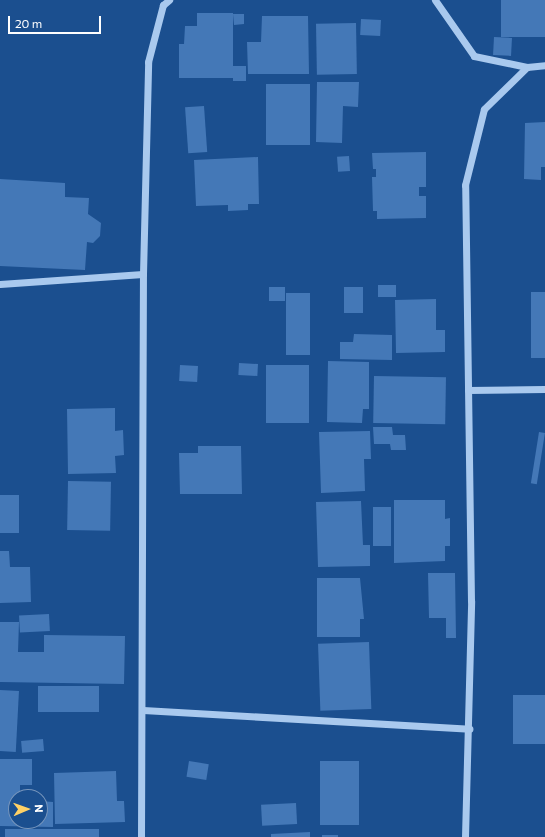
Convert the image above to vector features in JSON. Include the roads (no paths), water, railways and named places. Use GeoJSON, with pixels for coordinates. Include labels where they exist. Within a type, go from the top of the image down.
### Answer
{"type":"FeatureCollection","features":[{"type":"Feature","properties":{"kind":"street"},"geometry":{"type":"LineString","coordinates":[[142,837],[143,274],[148,62],[163,5],[169,0]]}},
{"type":"Feature","properties":{"kind":"street"},"geometry":{"type":"LineString","coordinates":[[435,0],[474,56],[527,67],[545,65]]}},
{"type":"Feature","properties":{"kind":"street"},"geometry":{"type":"LineString","coordinates":[[465,837],[470,729],[465,185],[484,109],[527,67]]}},
{"type":"Feature","properties":{"kind":"street"},"geometry":{"type":"LineString","coordinates":[[0,284],[143,274]]}},
{"type":"Feature","properties":{"kind":"street"},"geometry":{"type":"LineString","coordinates":[[468,390],[545,389]]}},
{"type":"Feature","properties":{"kind":"street"},"geometry":{"type":"LineString","coordinates":[[143,710],[470,729]]}}]}
